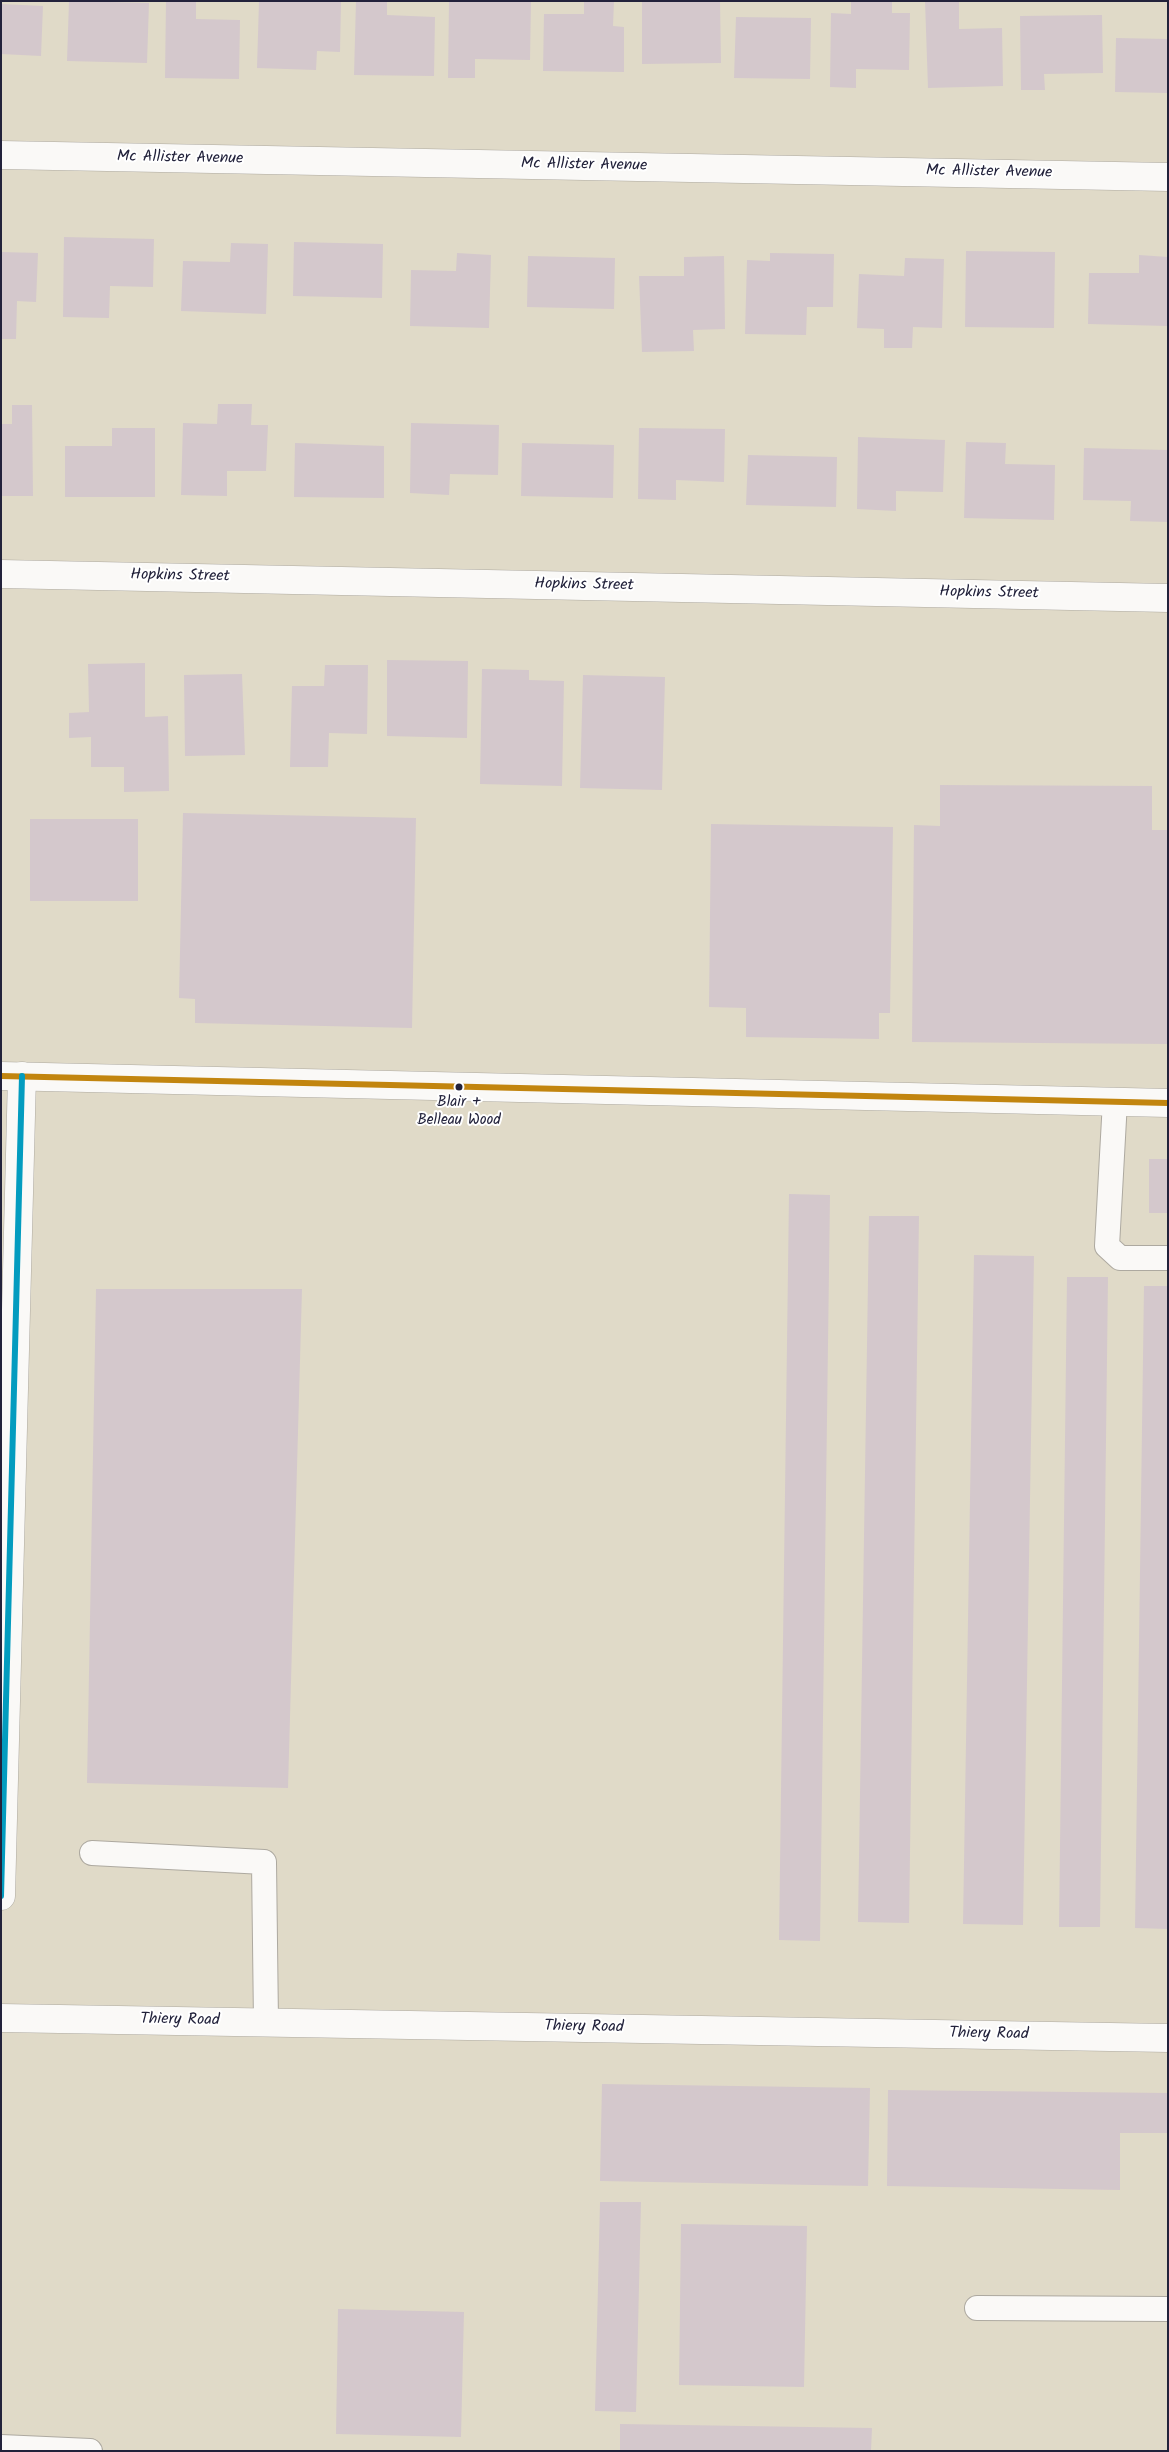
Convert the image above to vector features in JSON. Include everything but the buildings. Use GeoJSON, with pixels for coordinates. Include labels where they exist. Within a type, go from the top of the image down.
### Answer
{"type":"FeatureCollection","features":[{"type":"Feature","properties":{"kind":"street","name":"Mc Allister Avenue"},"geometry":{"type":"LineString","coordinates":[[1,155],[1168,176]]}},
{"type":"Feature","properties":{"kind":"street","name":"Hopkins Street"},"geometry":{"type":"LineString","coordinates":[[1,574],[1168,598]]}},
{"type":"Feature","properties":{"kind":"street"},"geometry":{"type":"LineString","coordinates":[[1,1896],[12,1076],[1168,1103]]}},
{"type":"Feature","properties":{"kind":"street","name":"Thiery Road"},"geometry":{"type":"LineString","coordinates":[[1,2018],[1168,2038]]}},
{"type":"Feature","properties":{"kind":"lane"},"geometry":{"type":"LineString","coordinates":[[1115,1101],[1107,1246],[1120,1258],[1168,1258]]}},
{"type":"Feature","properties":{"kind":"lane"},"geometry":{"type":"LineString","coordinates":[[92,1853],[264,1862],[266,2022]]}},
{"type":"Feature","properties":{"kind":"lane"},"geometry":{"type":"LineString","coordinates":[[977,2308],[1168,2309]]}},
{"type":"Feature","properties":{"kind":"lane"},"geometry":{"type":"LineString","coordinates":[[1,2447],[90,2451]]}},
{"type":"Feature","properties":{"kind":"transit line"},"geometry":{"type":"LineString","coordinates":[[1,1076],[1168,1103]]}},
{"type":"Feature","properties":{"kind":"transit line"},"geometry":{"type":"LineString","coordinates":[[1,1896],[22,1076]]}},
{"type":"Feature","properties":{"kind":"place","name":"Blair + Belleau Wood"},"geometry":{"type":"Point","coordinates":[459,1087]}}]}
